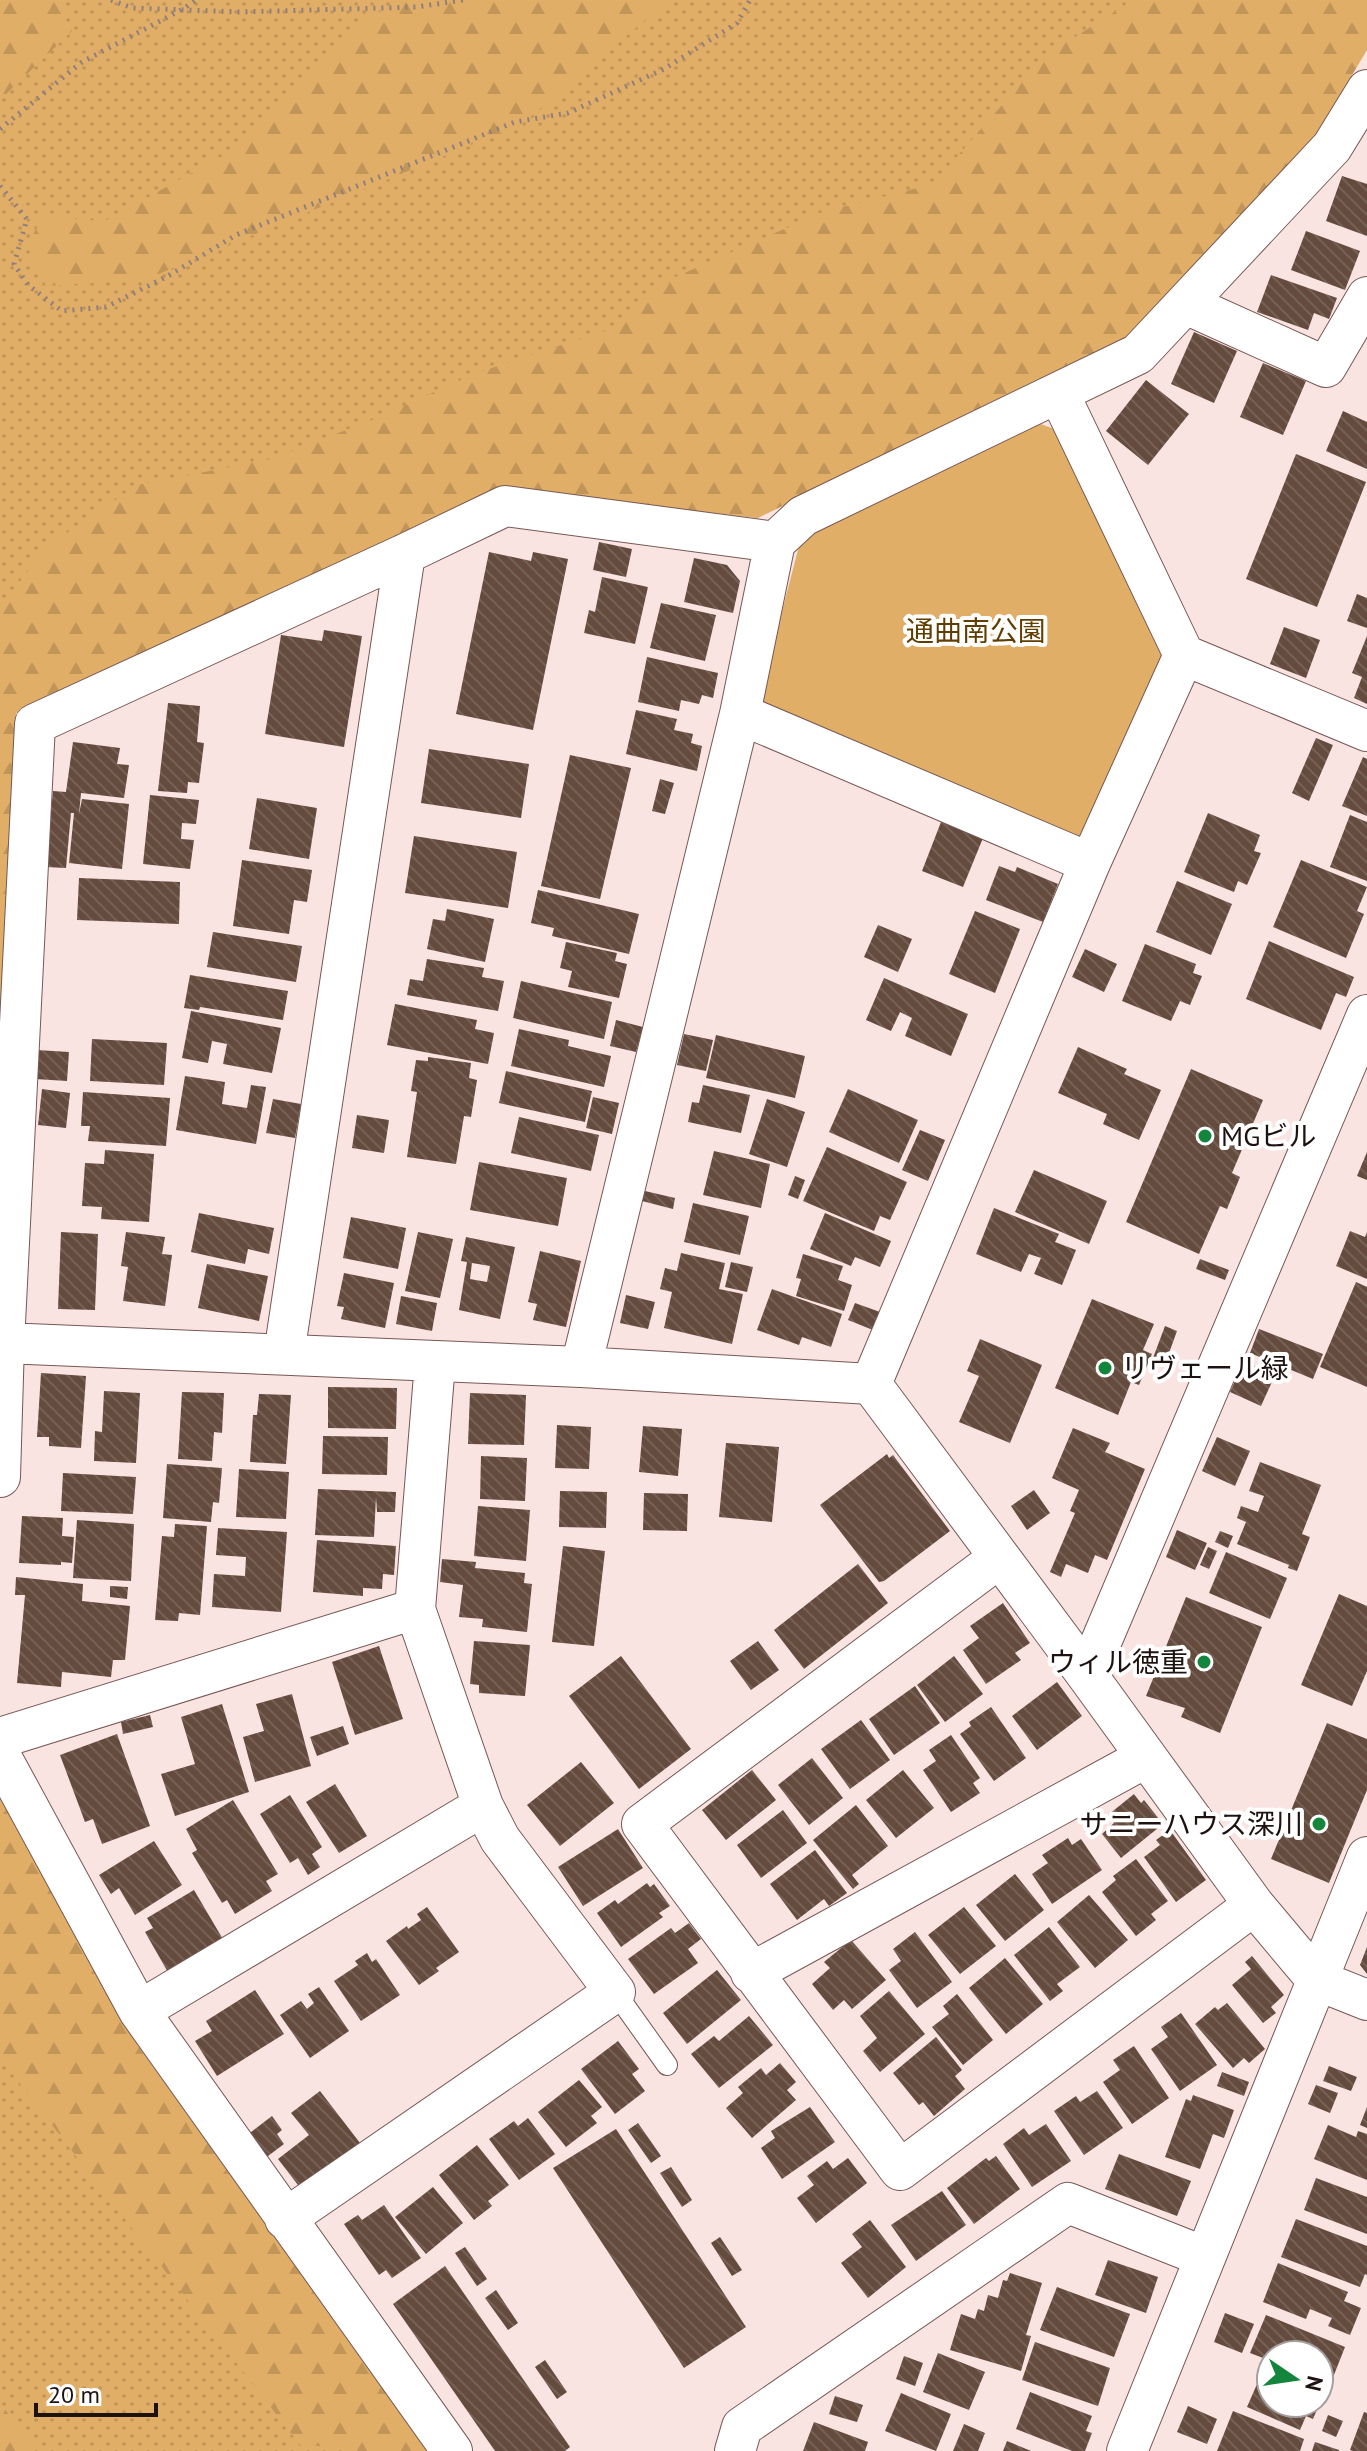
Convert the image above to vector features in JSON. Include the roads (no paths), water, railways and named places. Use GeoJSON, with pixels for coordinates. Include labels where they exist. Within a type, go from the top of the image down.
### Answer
{"type":"FeatureCollection","features":[{"type":"Feature","properties":{"kind":"street"},"geometry":{"type":"LineString","coordinates":[[581,1367],[740,714],[775,542],[803,516],[1138,354],[1332,147],[1367,90]]}},
{"type":"Feature","properties":{"kind":"street"},"geometry":{"type":"LineString","coordinates":[[1186,304],[1326,367],[1367,297]]}},
{"type":"Feature","properties":{"kind":"street"},"geometry":{"type":"LineString","coordinates":[[1059,394],[1184,655],[1367,731]]}},
{"type":"Feature","properties":{"kind":"street"},"geometry":{"type":"LineString","coordinates":[[0,1477],[35,724],[505,506],[775,542]]}},
{"type":"Feature","properties":{"kind":"street"},"geometry":{"type":"LineString","coordinates":[[284,1354],[405,554]]}},
{"type":"Feature","properties":{"kind":"street"},"geometry":{"type":"LineString","coordinates":[[871,1384],[1090,863],[1184,655]]}},
{"type":"Feature","properties":{"kind":"street"},"geometry":{"type":"LineString","coordinates":[[740,714],[1090,863]]}},
{"type":"Feature","properties":{"kind":"street"},"geometry":{"type":"LineString","coordinates":[[1087,1675],[1367,1015]]}},
{"type":"Feature","properties":{"kind":"street"},"geometry":{"type":"LineString","coordinates":[[4,1343],[581,1367],[871,1384]]}},
{"type":"Feature","properties":{"kind":"street"},"geometry":{"type":"LineString","coordinates":[[285,2219],[615,1992],[500,1839],[483,1806],[415,1609],[435,1363]]}},
{"type":"Feature","properties":{"kind":"street"},"geometry":{"type":"LineString","coordinates":[[871,1384],[1254,1905],[1317,1980],[1367,2000]]}},
{"type":"Feature","properties":{"kind":"street"},"geometry":{"type":"LineString","coordinates":[[999,1558],[642,1824],[751,1973],[900,2170],[1254,1905]]}},
{"type":"Feature","properties":{"kind":"street"},"geometry":{"type":"LineString","coordinates":[[0,1738],[415,1609]]}},
{"type":"Feature","properties":{"kind":"street"},"geometry":{"type":"LineString","coordinates":[[0,1755],[139,2011],[452,2451]]}},
{"type":"Feature","properties":{"kind":"street"},"geometry":{"type":"LineString","coordinates":[[751,1973],[1145,1758]]}},
{"type":"Feature","properties":{"kind":"street"},"geometry":{"type":"LineString","coordinates":[[139,2011],[483,1806]]}},
{"type":"Feature","properties":{"kind":"street"},"geometry":{"type":"LineString","coordinates":[[1127,2451],[1367,1857]]}},
{"type":"Feature","properties":{"kind":"street"},"geometry":{"type":"LineString","coordinates":[[735,2451],[742,2427],[1068,2203],[1205,2257]]}},
{"type":"Feature","properties":{"kind":"lane"},"geometry":{"type":"LineString","coordinates":[[615,1992],[667,2065]]}},
{"type":"Feature","properties":{"kind":"place","name":"MGビル"},"geometry":{"type":"Point","coordinates":[1205,1136]}},
{"type":"Feature","properties":{"kind":"place","name":"リヴェール緑"},"geometry":{"type":"Point","coordinates":[1105,1368]}},
{"type":"Feature","properties":{"kind":"place","name":"ウィル徳重"},"geometry":{"type":"Point","coordinates":[1204,1662]}},
{"type":"Feature","properties":{"kind":"place","name":"サニーハウス深川"},"geometry":{"type":"Point","coordinates":[1319,1824]}},
{"type":"Feature","properties":{"kind":"park label","name":"通曲南公園"},"geometry":{"type":"Point","coordinates":[976,631]}}]}
